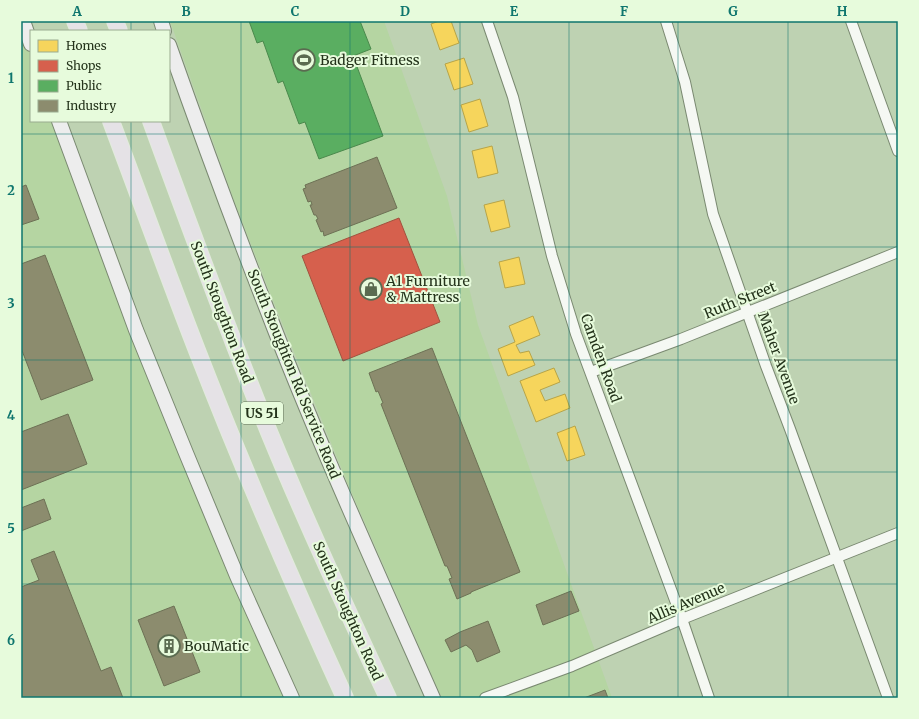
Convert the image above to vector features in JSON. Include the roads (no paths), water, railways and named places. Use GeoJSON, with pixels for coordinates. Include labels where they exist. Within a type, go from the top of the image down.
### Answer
{"type":"FeatureCollection","features":[{"type":"Feature","properties":{"kind":"main road","name":"US 51"},"geometry":{"type":"LineString","coordinates":[[111,122],[198,354],[242,464],[345,698]]}},
{"type":"Feature","properties":{"kind":"main road","name":"South Stoughton Road"},"geometry":{"type":"LineString","coordinates":[[151,122],[204,267],[270,432],[315,539],[388,698]]}},
{"type":"Feature","properties":{"kind":"street"},"geometry":{"type":"LineString","coordinates":[[23,21],[30,41]]}},
{"type":"Feature","properties":{"kind":"street","name":"Camden Road"},"geometry":{"type":"LineString","coordinates":[[487,21],[513,97],[552,256],[576,334],[682,619],[709,698]]}},
{"type":"Feature","properties":{"kind":"street","name":"Maher Avenue"},"geometry":{"type":"LineString","coordinates":[[666,21],[685,82],[714,214],[747,313],[888,698]]}},
{"type":"Feature","properties":{"kind":"street"},"geometry":{"type":"LineString","coordinates":[[852,21],[898,151]]}},
{"type":"Feature","properties":{"kind":"street","name":"South Stoughton Rd Service Road"},"geometry":{"type":"LineString","coordinates":[[170,48],[266,308],[352,515],[433,698]]}},
{"type":"Feature","properties":{"kind":"street"},"geometry":{"type":"LineString","coordinates":[[59,122],[136,330],[237,576],[292,698]]}},
{"type":"Feature","properties":{"kind":"street","name":"Ruth Street"},"geometry":{"type":"LineString","coordinates":[[591,372],[681,339],[898,252]]}},
{"type":"Feature","properties":{"kind":"street","name":"Allis Avenue"},"geometry":{"type":"LineString","coordinates":[[485,698],[572,666],[682,619],[898,533]]}},
{"type":"Feature","properties":{"kind":"place","name":"Badger Fitness"},"geometry":{"type":"Point","coordinates":[304,60]}},
{"type":"Feature","properties":{"kind":"place","name":"A1 Furniture & Mattress"},"geometry":{"type":"Point","coordinates":[371,289]}},
{"type":"Feature","properties":{"kind":"place","name":"BouMatic"},"geometry":{"type":"Point","coordinates":[169,646]}}]}
